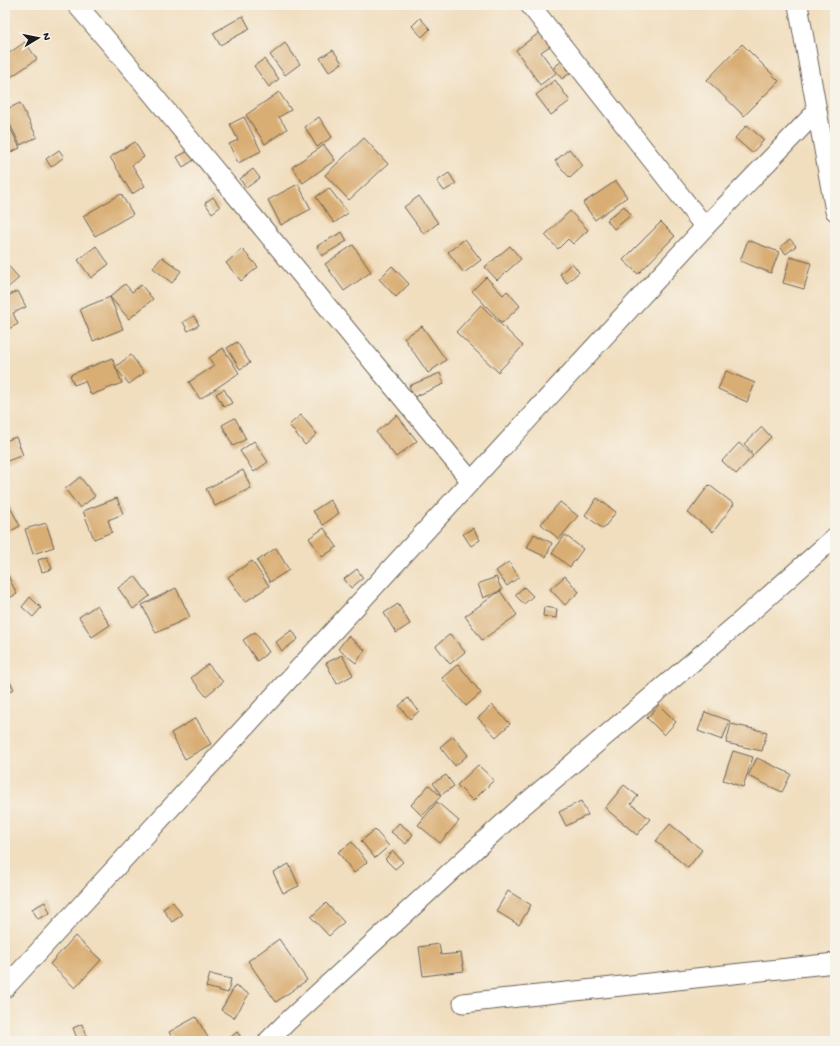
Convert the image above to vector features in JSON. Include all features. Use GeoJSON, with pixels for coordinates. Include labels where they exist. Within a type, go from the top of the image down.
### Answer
{"type":"FeatureCollection","features":[{"type":"Feature","properties":{"kind":"street"},"geometry":{"type":"LineString","coordinates":[[77,5],[141,80],[471,481]]}},
{"type":"Feature","properties":{"kind":"street"},"geometry":{"type":"LineString","coordinates":[[530,5],[705,227]]}},
{"type":"Feature","properties":{"kind":"street"},"geometry":{"type":"LineString","coordinates":[[798,5],[835,211]]}},
{"type":"Feature","properties":{"kind":"street"},"geometry":{"type":"LineString","coordinates":[[5,988],[705,227],[817,111]]}},
{"type":"Feature","properties":{"kind":"street"},"geometry":{"type":"LineString","coordinates":[[268,1041],[518,809],[735,626],[835,538]]}},
{"type":"Feature","properties":{"kind":"street"},"geometry":{"type":"LineString","coordinates":[[463,1003],[835,964]]}},
{"type":"Feature","properties":{"kind":"building"},"geometry":{"type":"Polygon","coordinates":[[[243,16],[250,29],[220,45],[213,33],[243,16]]]}},
{"type":"Feature","properties":{"kind":"building"},"geometry":{"type":"Polygon","coordinates":[[[420,18],[430,29],[422,37],[412,26],[420,18]]]}},
{"type":"Feature","properties":{"kind":"building"},"geometry":{"type":"Polygon","coordinates":[[[543,30],[553,44],[541,52],[556,73],[540,85],[516,50],[543,30]]]}},
{"type":"Feature","properties":{"kind":"building"},"geometry":{"type":"Polygon","coordinates":[[[25,42],[37,59],[5,81],[5,56],[25,42]]]}},
{"type":"Feature","properties":{"kind":"building"},"geometry":{"type":"Polygon","coordinates":[[[285,43],[300,64],[285,75],[270,55],[285,43]]]}},
{"type":"Feature","properties":{"kind":"building"},"geometry":{"type":"Polygon","coordinates":[[[742,44],[779,81],[744,116],[707,80],[742,44]]]}},
{"type":"Feature","properties":{"kind":"building"},"geometry":{"type":"Polygon","coordinates":[[[333,50],[342,63],[329,72],[320,58],[333,50]]]}},
{"type":"Feature","properties":{"kind":"building"},"geometry":{"type":"Polygon","coordinates":[[[264,59],[279,79],[269,87],[254,66],[264,59]]]}},
{"type":"Feature","properties":{"kind":"building"},"geometry":{"type":"Polygon","coordinates":[[[562,61],[570,73],[562,79],[554,67],[562,61]]]}},
{"type":"Feature","properties":{"kind":"building"},"geometry":{"type":"Polygon","coordinates":[[[555,80],[570,101],[551,115],[536,95],[555,80]]]}},
{"type":"Feature","properties":{"kind":"building"},"geometry":{"type":"Polygon","coordinates":[[[279,92],[291,110],[279,117],[287,129],[265,144],[246,115],[279,92]]]}},
{"type":"Feature","properties":{"kind":"building"},"geometry":{"type":"Polygon","coordinates":[[[20,103],[37,137],[20,145],[5,114],[5,110],[20,103]]]}},
{"type":"Feature","properties":{"kind":"building"},"geometry":{"type":"Polygon","coordinates":[[[244,117],[261,151],[238,163],[229,144],[238,140],[230,124],[244,117]]]}},
{"type":"Feature","properties":{"kind":"building"},"geometry":{"type":"Polygon","coordinates":[[[319,117],[332,137],[317,147],[305,127],[319,117]]]}},
{"type":"Feature","properties":{"kind":"building"},"geometry":{"type":"Polygon","coordinates":[[[5,118],[20,148],[5,155],[5,118]]]}},
{"type":"Feature","properties":{"kind":"building"},"geometry":{"type":"Polygon","coordinates":[[[747,125],[764,140],[752,153],[735,138],[747,125]]]}},
{"type":"Feature","properties":{"kind":"building"},"geometry":{"type":"Polygon","coordinates":[[[364,138],[388,164],[349,200],[325,175],[364,138]]]}},
{"type":"Feature","properties":{"kind":"building"},"geometry":{"type":"Polygon","coordinates":[[[135,142],[144,157],[132,165],[145,186],[132,194],[110,157],[135,142]]]}},
{"type":"Feature","properties":{"kind":"building"},"geometry":{"type":"Polygon","coordinates":[[[324,145],[335,160],[303,183],[292,167],[324,145]]]}},
{"type":"Feature","properties":{"kind":"building"},"geometry":{"type":"Polygon","coordinates":[[[569,149],[583,166],[570,178],[555,161],[569,149]]]}},
{"type":"Feature","properties":{"kind":"building"},"geometry":{"type":"Polygon","coordinates":[[[59,150],[64,157],[51,167],[46,159],[59,150]]]}},
{"type":"Feature","properties":{"kind":"building"},"geometry":{"type":"Polygon","coordinates":[[[188,151],[194,160],[183,167],[177,157],[188,151]]]}},
{"type":"Feature","properties":{"kind":"building"},"geometry":{"type":"Polygon","coordinates":[[[253,169],[260,178],[246,188],[240,179],[253,169]]]}},
{"type":"Feature","properties":{"kind":"building"},"geometry":{"type":"Polygon","coordinates":[[[449,173],[456,184],[444,191],[437,181],[449,173]]]}},
{"type":"Feature","properties":{"kind":"building"},"geometry":{"type":"Polygon","coordinates":[[[616,181],[627,197],[595,220],[583,203],[616,181]]]}},
{"type":"Feature","properties":{"kind":"building"},"geometry":{"type":"Polygon","coordinates":[[[298,184],[311,209],[281,225],[268,200],[298,184]]]}},
{"type":"Feature","properties":{"kind":"building"},"geometry":{"type":"Polygon","coordinates":[[[329,188],[348,213],[334,223],[316,197],[329,188]]]}},
{"type":"Feature","properties":{"kind":"building"},"geometry":{"type":"Polygon","coordinates":[[[121,194],[133,214],[95,236],[83,216],[121,194]]]}},
{"type":"Feature","properties":{"kind":"building"},"geometry":{"type":"Polygon","coordinates":[[[419,196],[438,223],[424,234],[404,207],[419,196]]]}},
{"type":"Feature","properties":{"kind":"building"},"geometry":{"type":"Polygon","coordinates":[[[213,197],[220,207],[212,213],[205,203],[213,197]]]}},
{"type":"Feature","properties":{"kind":"building"},"geometry":{"type":"Polygon","coordinates":[[[624,206],[631,215],[614,229],[607,220],[624,206]]]}},
{"type":"Feature","properties":{"kind":"building"},"geometry":{"type":"Polygon","coordinates":[[[570,211],[588,230],[573,244],[568,239],[558,249],[545,235],[570,211]]]}},
{"type":"Feature","properties":{"kind":"building"},"geometry":{"type":"Polygon","coordinates":[[[661,222],[675,236],[638,274],[623,260],[661,222]]]}},
{"type":"Feature","properties":{"kind":"building"},"geometry":{"type":"Polygon","coordinates":[[[342,232],[347,241],[322,256],[317,246],[342,232]]]}},
{"type":"Feature","properties":{"kind":"building"},"geometry":{"type":"Polygon","coordinates":[[[465,239],[481,260],[464,273],[448,252],[465,239]]]}},
{"type":"Feature","properties":{"kind":"building"},"geometry":{"type":"Polygon","coordinates":[[[790,239],[796,246],[786,254],[780,247],[790,239]]]}},
{"type":"Feature","properties":{"kind":"building"},"geometry":{"type":"Polygon","coordinates":[[[748,240],[779,252],[771,273],[740,261],[748,240]]]}},
{"type":"Feature","properties":{"kind":"building"},"geometry":{"type":"Polygon","coordinates":[[[353,245],[371,272],[344,291],[325,264],[353,245]]]}},
{"type":"Feature","properties":{"kind":"building"},"geometry":{"type":"Polygon","coordinates":[[[96,246],[109,264],[91,278],[78,260],[96,246]]]}},
{"type":"Feature","properties":{"kind":"building"},"geometry":{"type":"Polygon","coordinates":[[[510,246],[521,259],[497,280],[485,267],[510,246]]]}},
{"type":"Feature","properties":{"kind":"building"},"geometry":{"type":"Polygon","coordinates":[[[242,249],[258,267],[241,281],[226,263],[242,249]]]}},
{"type":"Feature","properties":{"kind":"building"},"geometry":{"type":"Polygon","coordinates":[[[162,257],[181,271],[172,283],[153,268],[162,257]]]}},
{"type":"Feature","properties":{"kind":"building"},"geometry":{"type":"Polygon","coordinates":[[[790,257],[811,263],[804,289],[783,283],[790,257]]]}},
{"type":"Feature","properties":{"kind":"building"},"geometry":{"type":"Polygon","coordinates":[[[5,262],[19,278],[5,290],[5,262]]]}},
{"type":"Feature","properties":{"kind":"building"},"geometry":{"type":"Polygon","coordinates":[[[572,263],[579,272],[567,283],[560,274],[572,263]]]}},
{"type":"Feature","properties":{"kind":"building"},"geometry":{"type":"Polygon","coordinates":[[[392,266],[409,284],[396,297],[379,279],[392,266]]]}},
{"type":"Feature","properties":{"kind":"building"},"geometry":{"type":"Polygon","coordinates":[[[486,277],[503,295],[507,291],[520,306],[502,323],[472,291],[486,277]]]}},
{"type":"Feature","properties":{"kind":"building"},"geometry":{"type":"Polygon","coordinates":[[[125,284],[132,292],[141,285],[153,299],[129,319],[110,297],[125,284]]]}},
{"type":"Feature","properties":{"kind":"building"},"geometry":{"type":"Polygon","coordinates":[[[18,291],[26,307],[13,313],[18,324],[5,331],[5,297],[18,291]]]}},
{"type":"Feature","properties":{"kind":"building"},"geometry":{"type":"Polygon","coordinates":[[[110,297],[123,329],[93,341],[80,309],[110,297]]]}},
{"type":"Feature","properties":{"kind":"building"},"geometry":{"type":"Polygon","coordinates":[[[481,305],[523,346],[498,372],[456,332],[481,305]]]}},
{"type":"Feature","properties":{"kind":"building"},"geometry":{"type":"Polygon","coordinates":[[[194,316],[199,325],[188,331],[183,322],[194,316]]]}},
{"type":"Feature","properties":{"kind":"building"},"geometry":{"type":"Polygon","coordinates":[[[422,326],[446,360],[428,373],[404,338],[422,326]]]}},
{"type":"Feature","properties":{"kind":"building"},"geometry":{"type":"Polygon","coordinates":[[[237,342],[250,363],[240,369],[227,348],[237,342]]]}},
{"type":"Feature","properties":{"kind":"building"},"geometry":{"type":"Polygon","coordinates":[[[223,348],[239,373],[200,399],[189,382],[214,366],[209,358],[223,348]]]}},
{"type":"Feature","properties":{"kind":"building"},"geometry":{"type":"Polygon","coordinates":[[[131,355],[144,373],[129,384],[115,367],[131,355]]]}},
{"type":"Feature","properties":{"kind":"building"},"geometry":{"type":"Polygon","coordinates":[[[112,358],[122,383],[91,395],[85,381],[74,385],[70,375],[112,358]]]}},
{"type":"Feature","properties":{"kind":"building"},"geometry":{"type":"Polygon","coordinates":[[[726,371],[755,383],[747,402],[718,389],[726,371]]]}},
{"type":"Feature","properties":{"kind":"building"},"geometry":{"type":"Polygon","coordinates":[[[440,373],[444,384],[414,397],[409,386],[440,373]]]}},
{"type":"Feature","properties":{"kind":"building"},"geometry":{"type":"Polygon","coordinates":[[[224,389],[232,403],[224,407],[216,394],[224,389]]]}},
{"type":"Feature","properties":{"kind":"building"},"geometry":{"type":"Polygon","coordinates":[[[301,415],[317,434],[305,445],[289,425],[301,415]]]}},
{"type":"Feature","properties":{"kind":"building"},"geometry":{"type":"Polygon","coordinates":[[[397,415],[417,441],[396,457],[376,432],[397,415]]]}},
{"type":"Feature","properties":{"kind":"building"},"geometry":{"type":"Polygon","coordinates":[[[235,418],[246,439],[233,446],[222,425],[235,418]]]}},
{"type":"Feature","properties":{"kind":"building"},"geometry":{"type":"Polygon","coordinates":[[[762,427],[771,437],[754,454],[744,444],[762,427]]]}},
{"type":"Feature","properties":{"kind":"building"},"geometry":{"type":"Polygon","coordinates":[[[16,437],[23,455],[5,462],[5,441],[16,437]]]}},
{"type":"Feature","properties":{"kind":"building"},"geometry":{"type":"Polygon","coordinates":[[[254,441],[268,462],[254,472],[240,451],[254,441]]]}},
{"type":"Feature","properties":{"kind":"building"},"geometry":{"type":"Polygon","coordinates":[[[739,443],[753,456],[736,474],[722,461],[739,443]]]}},
{"type":"Feature","properties":{"kind":"building"},"geometry":{"type":"Polygon","coordinates":[[[243,470],[251,488],[215,506],[206,489],[243,470]]]}},
{"type":"Feature","properties":{"kind":"building"},"geometry":{"type":"Polygon","coordinates":[[[80,477],[95,496],[80,508],[65,489],[80,477]]]}},
{"type":"Feature","properties":{"kind":"building"},"geometry":{"type":"Polygon","coordinates":[[[709,485],[734,504],[713,532],[688,513],[709,485]]]}},
{"type":"Feature","properties":{"kind":"building"},"geometry":{"type":"Polygon","coordinates":[[[5,497],[20,526],[5,534],[5,497]]]}},
{"type":"Feature","properties":{"kind":"building"},"geometry":{"type":"Polygon","coordinates":[[[117,498],[123,514],[108,520],[112,532],[94,539],[83,511],[117,498]]]}},
{"type":"Feature","properties":{"kind":"building"},"geometry":{"type":"Polygon","coordinates":[[[597,498],[616,512],[603,529],[585,515],[597,498]]]}},
{"type":"Feature","properties":{"kind":"building"},"geometry":{"type":"Polygon","coordinates":[[[330,500],[339,513],[323,525],[313,511],[330,500]]]}},
{"type":"Feature","properties":{"kind":"building"},"geometry":{"type":"Polygon","coordinates":[[[560,502],[578,516],[559,539],[541,524],[560,502]]]}},
{"type":"Feature","properties":{"kind":"building"},"geometry":{"type":"Polygon","coordinates":[[[46,523],[54,547],[33,554],[25,529],[46,523]]]}},
{"type":"Feature","properties":{"kind":"building"},"geometry":{"type":"Polygon","coordinates":[[[324,528],[337,547],[322,557],[309,538],[324,528]]]}},
{"type":"Feature","properties":{"kind":"building"},"geometry":{"type":"Polygon","coordinates":[[[473,528],[480,540],[471,546],[463,534],[473,528]]]}},
{"type":"Feature","properties":{"kind":"building"},"geometry":{"type":"Polygon","coordinates":[[[534,534],[552,543],[546,557],[527,548],[534,534]]]}},
{"type":"Feature","properties":{"kind":"building"},"geometry":{"type":"Polygon","coordinates":[[[565,535],[583,549],[570,567],[552,553],[565,535]]]}},
{"type":"Feature","properties":{"kind":"building"},"geometry":{"type":"Polygon","coordinates":[[[276,548],[289,570],[270,582],[257,561],[276,548]]]}},
{"type":"Feature","properties":{"kind":"building"},"geometry":{"type":"Polygon","coordinates":[[[47,557],[52,569],[42,572],[38,560],[47,557]]]}},
{"type":"Feature","properties":{"kind":"building"},"geometry":{"type":"Polygon","coordinates":[[[252,561],[269,586],[245,602],[228,577],[252,561]]]}},
{"type":"Feature","properties":{"kind":"building"},"geometry":{"type":"Polygon","coordinates":[[[509,562],[519,577],[507,586],[496,571],[509,562]]]}},
{"type":"Feature","properties":{"kind":"building"},"geometry":{"type":"Polygon","coordinates":[[[357,569],[363,578],[351,588],[344,579],[357,569]]]}},
{"type":"Feature","properties":{"kind":"building"},"geometry":{"type":"Polygon","coordinates":[[[5,570],[17,594],[5,600],[5,570]]]}},
{"type":"Feature","properties":{"kind":"building"},"geometry":{"type":"Polygon","coordinates":[[[135,576],[150,596],[133,609],[118,588],[135,576]]]}},
{"type":"Feature","properties":{"kind":"building"},"geometry":{"type":"Polygon","coordinates":[[[565,576],[579,592],[565,605],[550,589],[565,576]]]}},
{"type":"Feature","properties":{"kind":"building"},"geometry":{"type":"Polygon","coordinates":[[[496,577],[502,590],[483,598],[478,584],[496,577]]]}},
{"type":"Feature","properties":{"kind":"building"},"geometry":{"type":"Polygon","coordinates":[[[524,587],[533,596],[524,604],[515,595],[524,587]]]}},
{"type":"Feature","properties":{"kind":"building"},"geometry":{"type":"Polygon","coordinates":[[[176,588],[190,617],[156,633],[142,605],[176,588]]]}},
{"type":"Feature","properties":{"kind":"building"},"geometry":{"type":"Polygon","coordinates":[[[500,591],[517,615],[482,640],[465,616],[500,591]]]}},
{"type":"Feature","properties":{"kind":"building"},"geometry":{"type":"Polygon","coordinates":[[[30,597],[41,608],[33,617],[22,607],[30,597]]]}},
{"type":"Feature","properties":{"kind":"building"},"geometry":{"type":"Polygon","coordinates":[[[398,604],[410,624],[396,633],[384,613],[398,604]]]}},
{"type":"Feature","properties":{"kind":"building"},"geometry":{"type":"Polygon","coordinates":[[[97,605],[110,625],[92,637],[79,617],[97,605]]]}},
{"type":"Feature","properties":{"kind":"building"},"geometry":{"type":"Polygon","coordinates":[[[544,607],[557,609],[556,618],[543,616],[544,607]]]}},
{"type":"Feature","properties":{"kind":"building"},"geometry":{"type":"Polygon","coordinates":[[[292,630],[298,639],[282,651],[276,642],[292,630]]]}},
{"type":"Feature","properties":{"kind":"building"},"geometry":{"type":"Polygon","coordinates":[[[255,632],[269,652],[257,661],[243,640],[255,632]]]}},
{"type":"Feature","properties":{"kind":"building"},"geometry":{"type":"Polygon","coordinates":[[[450,634],[465,652],[450,664],[436,646],[450,634]]]}},
{"type":"Feature","properties":{"kind":"building"},"geometry":{"type":"Polygon","coordinates":[[[348,636],[365,650],[356,663],[338,649],[348,636]]]}},
{"type":"Feature","properties":{"kind":"building"},"geometry":{"type":"Polygon","coordinates":[[[342,655],[353,675],[337,684],[326,663],[342,655]]]}},
{"type":"Feature","properties":{"kind":"building"},"geometry":{"type":"Polygon","coordinates":[[[208,664],[223,682],[206,696],[191,678],[208,664]]]}},
{"type":"Feature","properties":{"kind":"building"},"geometry":{"type":"Polygon","coordinates":[[[458,664],[481,693],[466,706],[442,678],[458,664]]]}},
{"type":"Feature","properties":{"kind":"building"},"geometry":{"type":"Polygon","coordinates":[[[5,674],[14,689],[5,694],[5,674]]]}},
{"type":"Feature","properties":{"kind":"building"},"geometry":{"type":"Polygon","coordinates":[[[408,698],[419,711],[410,719],[399,706],[408,698]]]}},
{"type":"Feature","properties":{"kind":"building"},"geometry":{"type":"Polygon","coordinates":[[[492,705],[510,724],[496,737],[478,718],[492,705]]]}},
{"type":"Feature","properties":{"kind":"building"},"geometry":{"type":"Polygon","coordinates":[[[659,705],[676,722],[664,735],[647,718],[659,705]]]}},
{"type":"Feature","properties":{"kind":"building"},"geometry":{"type":"Polygon","coordinates":[[[705,712],[730,721],[722,740],[698,731],[705,712]]]}},
{"type":"Feature","properties":{"kind":"building"},"geometry":{"type":"Polygon","coordinates":[[[196,718],[211,744],[185,759],[171,733],[196,718]]]}},
{"type":"Feature","properties":{"kind":"building"},"geometry":{"type":"Polygon","coordinates":[[[731,724],[767,732],[762,751],[726,743],[731,724]]]}},
{"type":"Feature","properties":{"kind":"building"},"geometry":{"type":"Polygon","coordinates":[[[453,736],[468,755],[455,766],[440,747],[453,736]]]}},
{"type":"Feature","properties":{"kind":"building"},"geometry":{"type":"Polygon","coordinates":[[[733,751],[753,757],[743,787],[723,780],[733,751]]]}},
{"type":"Feature","properties":{"kind":"building"},"geometry":{"type":"Polygon","coordinates":[[[757,758],[791,774],[782,792],[748,776],[757,758]]]}},
{"type":"Feature","properties":{"kind":"building"},"geometry":{"type":"Polygon","coordinates":[[[478,765],[494,780],[473,801],[457,785],[478,765]]]}},
{"type":"Feature","properties":{"kind":"building"},"geometry":{"type":"Polygon","coordinates":[[[446,775],[454,786],[441,795],[433,783],[446,775]]]}},
{"type":"Feature","properties":{"kind":"building"},"geometry":{"type":"Polygon","coordinates":[[[429,785],[441,796],[422,816],[411,805],[429,785]]]}},
{"type":"Feature","properties":{"kind":"building"},"geometry":{"type":"Polygon","coordinates":[[[624,785],[638,796],[631,804],[650,819],[637,835],[605,808],[624,785]]]}},
{"type":"Feature","properties":{"kind":"building"},"geometry":{"type":"Polygon","coordinates":[[[581,801],[588,815],[566,826],[559,812],[581,801]]]}},
{"type":"Feature","properties":{"kind":"building"},"geometry":{"type":"Polygon","coordinates":[[[437,802],[459,821],[440,843],[418,825],[437,802]]]}},
{"type":"Feature","properties":{"kind":"building"},"geometry":{"type":"Polygon","coordinates":[[[399,823],[413,834],[406,844],[391,832],[399,823]]]}},
{"type":"Feature","properties":{"kind":"building"},"geometry":{"type":"Polygon","coordinates":[[[670,824],[702,850],[688,868],[656,841],[670,824]]]}},
{"type":"Feature","properties":{"kind":"building"},"geometry":{"type":"Polygon","coordinates":[[[375,830],[389,846],[375,858],[361,841],[375,830]]]}},
{"type":"Feature","properties":{"kind":"building"},"geometry":{"type":"Polygon","coordinates":[[[352,842],[367,862],[354,873],[338,852],[352,842]]]}},
{"type":"Feature","properties":{"kind":"building"},"geometry":{"type":"Polygon","coordinates":[[[393,851],[403,862],[395,869],[385,859],[393,851]]]}},
{"type":"Feature","properties":{"kind":"building"},"geometry":{"type":"Polygon","coordinates":[[[289,864],[299,886],[283,893],[273,872],[289,864]]]}},
{"type":"Feature","properties":{"kind":"building"},"geometry":{"type":"Polygon","coordinates":[[[508,891],[531,905],[519,925],[496,911],[508,891]]]}},
{"type":"Feature","properties":{"kind":"building"},"geometry":{"type":"Polygon","coordinates":[[[45,902],[50,913],[38,919],[32,909],[45,902]]]}},
{"type":"Feature","properties":{"kind":"building"},"geometry":{"type":"Polygon","coordinates":[[[173,902],[182,915],[172,922],[163,909],[173,902]]]}},
{"type":"Feature","properties":{"kind":"building"},"geometry":{"type":"Polygon","coordinates":[[[326,903],[344,922],[329,936],[311,917],[326,903]]]}},
{"type":"Feature","properties":{"kind":"building"},"geometry":{"type":"Polygon","coordinates":[[[75,936],[101,960],[75,988],[50,964],[75,936]]]}},
{"type":"Feature","properties":{"kind":"building"},"geometry":{"type":"Polygon","coordinates":[[[279,939],[307,980],[276,1002],[248,961],[279,939]]]}},
{"type":"Feature","properties":{"kind":"building"},"geometry":{"type":"Polygon","coordinates":[[[439,944],[441,955],[461,953],[464,971],[423,976],[419,947],[439,944]]]}},
{"type":"Feature","properties":{"kind":"building"},"geometry":{"type":"Polygon","coordinates":[[[210,974],[231,979],[228,993],[206,987],[210,974]]]}},
{"type":"Feature","properties":{"kind":"building"},"geometry":{"type":"Polygon","coordinates":[[[235,986],[249,994],[234,1018],[221,1010],[235,986]]]}},
{"type":"Feature","properties":{"kind":"building"},"geometry":{"type":"Polygon","coordinates":[[[196,1017],[210,1041],[174,1041],[169,1032],[196,1017]]]}},
{"type":"Feature","properties":{"kind":"building"},"geometry":{"type":"Polygon","coordinates":[[[82,1024],[88,1041],[78,1041],[73,1028],[82,1024]]]}},
{"type":"Feature","properties":{"kind":"building"},"geometry":{"type":"Polygon","coordinates":[[[237,1032],[244,1041],[226,1041],[237,1032]]]}}]}
